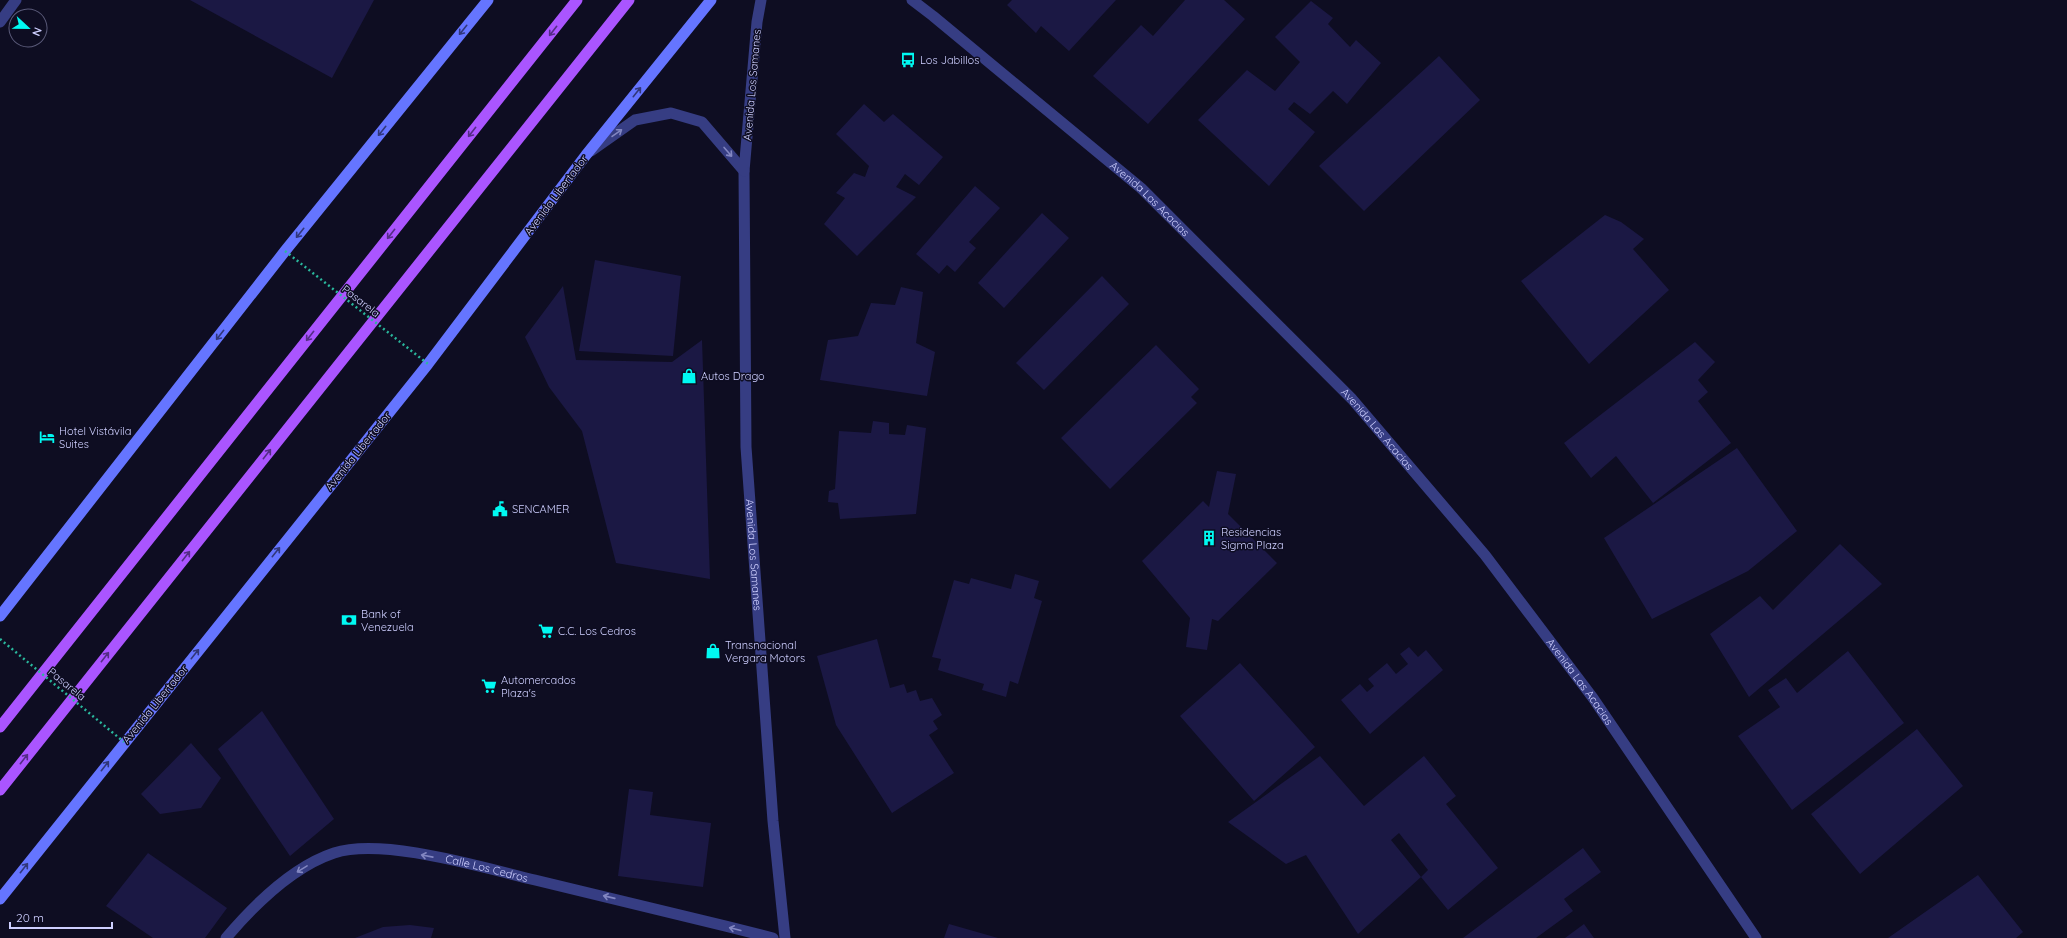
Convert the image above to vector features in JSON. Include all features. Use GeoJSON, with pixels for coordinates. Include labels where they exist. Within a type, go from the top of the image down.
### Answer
{"type":"FeatureCollection","features":[{"type":"Feature","properties":{"kind":"main road"},"geometry":{"type":"LineString","coordinates":[[0,616],[285,251],[488,0]]}},
{"type":"Feature","properties":{"kind":"main road"},"geometry":{"type":"LineString","coordinates":[[0,728],[577,0]]}},
{"type":"Feature","properties":{"kind":"main road"},"geometry":{"type":"LineString","coordinates":[[0,790],[629,0]]}},
{"type":"Feature","properties":{"kind":"main road","name":"Avenida Libertador"},"geometry":{"type":"LineString","coordinates":[[0,899],[124,742],[428,364],[586,155],[707,3]]}},
{"type":"Feature","properties":{"kind":"street"},"geometry":{"type":"LineString","coordinates":[[0,22],[16,0]]}},
{"type":"Feature","properties":{"kind":"street","name":"Avenida Los Samanes"},"geometry":{"type":"LineString","coordinates":[[761,0],[757,22],[744,170],[746,447],[773,820],[785,938]]}},
{"type":"Feature","properties":{"kind":"street","name":"Avenida Las Acacias"},"geometry":{"type":"LineString","coordinates":[[912,0],[940,21],[1141,188],[1352,399],[1485,555],[1588,692],[1756,938]]}},
{"type":"Feature","properties":{"kind":"street"},"geometry":{"type":"LineString","coordinates":[[586,155],[635,120],[671,113],[702,122],[744,170]]}},
{"type":"Feature","properties":{"kind":"street","name":"Calle Los Cedros"},"geometry":{"type":"LineString","coordinates":[[226,938],[246,914],[282,882],[309,865],[334,853],[363,849],[393,849],[468,864],[773,938]]}},
{"type":"Feature","properties":{"kind":"path","name":"Pasarela"},"geometry":{"type":"LineString","coordinates":[[285,251],[428,364]]}},
{"type":"Feature","properties":{"kind":"path","name":"Pasarela"},"geometry":{"type":"LineString","coordinates":[[0,639],[124,742]]}},
{"type":"Feature","properties":{"kind":"building"},"geometry":{"type":"Polygon","coordinates":[[[190,0],[374,0],[332,78],[190,0]]]}},
{"type":"Feature","properties":{"kind":"building"},"geometry":{"type":"Polygon","coordinates":[[[1012,0],[1116,0],[1069,51],[1041,26],[1036,33],[1007,5],[1012,0]]]}},
{"type":"Feature","properties":{"kind":"building"},"geometry":{"type":"Polygon","coordinates":[[[1185,0],[1224,0],[1245,19],[1148,124],[1093,76],[1141,25],[1153,36],[1185,0]]]}},
{"type":"Feature","properties":{"kind":"building"},"geometry":{"type":"Polygon","coordinates":[[[1311,1],[1333,18],[1328,24],[1350,47],[1356,40],[1381,63],[1347,104],[1333,91],[1310,114],[1294,102],[1288,109],[1315,132],[1269,186],[1198,120],[1247,70],[1275,91],[1300,62],[1275,37],[1311,1]]]}},
{"type":"Feature","properties":{"kind":"building"},"geometry":{"type":"Polygon","coordinates":[[[1439,56],[1480,100],[1364,211],[1319,166],[1439,56]]]}},
{"type":"Feature","properties":{"kind":"building"},"geometry":{"type":"Polygon","coordinates":[[[864,104],[884,122],[893,114],[943,157],[919,185],[905,174],[896,187],[916,197],[857,256],[824,224],[845,198],[836,193],[854,173],[865,177],[869,166],[836,134],[864,104]]]}},
{"type":"Feature","properties":{"kind":"building"},"geometry":{"type":"Polygon","coordinates":[[[975,186],[1000,208],[969,242],[976,248],[955,272],[947,265],[939,274],[916,254],[975,186]]]}},
{"type":"Feature","properties":{"kind":"building"},"geometry":{"type":"Polygon","coordinates":[[[1042,213],[1069,238],[1004,308],[978,283],[1042,213]]]}},
{"type":"Feature","properties":{"kind":"building"},"geometry":{"type":"Polygon","coordinates":[[[1605,215],[1621,222],[1644,239],[1633,249],[1669,290],[1589,364],[1521,281],[1605,215]]]}},
{"type":"Feature","properties":{"kind":"building"},"geometry":{"type":"Polygon","coordinates":[[[595,260],[681,276],[673,356],[579,351],[595,260]]]}},
{"type":"Feature","properties":{"kind":"building"},"geometry":{"type":"Polygon","coordinates":[[[1102,276],[1129,304],[1044,390],[1016,363],[1102,276]]]}},
{"type":"Feature","properties":{"kind":"building"},"geometry":{"type":"Polygon","coordinates":[[[563,286],[576,360],[672,362],[702,340],[710,579],[616,563],[582,431],[549,387],[525,337],[563,286]]]}},
{"type":"Feature","properties":{"kind":"building"},"geometry":{"type":"Polygon","coordinates":[[[901,287],[923,292],[916,343],[935,352],[927,396],[820,380],[828,340],[858,336],[871,303],[895,305],[901,287]]]}},
{"type":"Feature","properties":{"kind":"building"},"geometry":{"type":"Polygon","coordinates":[[[1695,342],[1715,362],[1698,380],[1708,392],[1698,401],[1731,443],[1653,503],[1616,456],[1591,478],[1564,443],[1695,342]]]}},
{"type":"Feature","properties":{"kind":"building"},"geometry":{"type":"Polygon","coordinates":[[[1156,345],[1199,389],[1191,397],[1197,403],[1110,489],[1061,438],[1156,345]]]}},
{"type":"Feature","properties":{"kind":"building"},"geometry":{"type":"Polygon","coordinates":[[[873,421],[889,423],[889,434],[905,435],[907,425],[926,428],[916,514],[840,519],[838,503],[828,502],[829,491],[835,489],[839,431],[871,433],[873,421]]]}},
{"type":"Feature","properties":{"kind":"building"},"geometry":{"type":"Polygon","coordinates":[[[1737,448],[1797,531],[1748,571],[1652,619],[1604,538],[1737,448]]]}},
{"type":"Feature","properties":{"kind":"building","name":"Residencias Sigma Plaza"},"geometry":{"type":"Polygon","coordinates":[[[1217,471],[1236,474],[1228,514],[1277,563],[1218,621],[1212,619],[1207,650],[1186,647],[1190,618],[1142,561],[1203,501],[1209,507],[1217,471]]]}},
{"type":"Feature","properties":{"kind":"building"},"geometry":{"type":"Polygon","coordinates":[[[1840,544],[1882,584],[1749,697],[1710,634],[1760,596],[1773,610],[1840,544]]]}},
{"type":"Feature","properties":{"kind":"building"},"geometry":{"type":"Polygon","coordinates":[[[1015,574],[1039,581],[1034,598],[1042,601],[1018,684],[1010,681],[1006,697],[982,690],[984,684],[938,670],[941,659],[932,657],[954,580],[969,584],[971,578],[1011,589],[1015,574]]]}},
{"type":"Feature","properties":{"kind":"building"},"geometry":{"type":"Polygon","coordinates":[[[877,639],[890,688],[904,684],[907,693],[916,690],[920,701],[932,698],[942,715],[933,721],[938,729],[929,735],[954,773],[892,813],[836,725],[817,656],[877,639]]]}},
{"type":"Feature","properties":{"kind":"building"},"geometry":{"type":"Polygon","coordinates":[[[1409,647],[1418,657],[1426,650],[1443,670],[1370,734],[1341,700],[1360,684],[1367,692],[1374,686],[1368,679],[1387,663],[1396,674],[1408,664],[1400,654],[1409,647]]]}},
{"type":"Feature","properties":{"kind":"building"},"geometry":{"type":"Polygon","coordinates":[[[1848,651],[1904,723],[1792,810],[1738,736],[1780,707],[1768,690],[1786,678],[1797,693],[1848,651]]]}},
{"type":"Feature","properties":{"kind":"building"},"geometry":{"type":"Polygon","coordinates":[[[1240,663],[1315,747],[1254,801],[1180,716],[1240,663]]]}},
{"type":"Feature","properties":{"kind":"building"},"geometry":{"type":"Polygon","coordinates":[[[262,711],[334,819],[290,856],[218,749],[262,711]]]}},
{"type":"Feature","properties":{"kind":"building"},"geometry":{"type":"Polygon","coordinates":[[[1917,729],[1963,786],[1860,874],[1811,814],[1917,729]]]}},
{"type":"Feature","properties":{"kind":"building"},"geometry":{"type":"Polygon","coordinates":[[[191,743],[221,778],[201,808],[160,814],[141,794],[191,743]]]}},
{"type":"Feature","properties":{"kind":"building"},"geometry":{"type":"Polygon","coordinates":[[[1320,756],[1364,806],[1424,756],[1456,796],[1446,804],[1498,868],[1448,910],[1421,877],[1358,934],[1306,855],[1286,864],[1228,822],[1320,756]],[[1399,833],[1391,840],[1421,877],[1428,870],[1399,833]]]}},
{"type":"Feature","properties":{"kind":"building"},"geometry":{"type":"Polygon","coordinates":[[[629,789],[653,792],[650,815],[711,823],[703,887],[618,876],[629,789]]]}},
{"type":"Feature","properties":{"kind":"building"},"geometry":{"type":"Polygon","coordinates":[[[1583,848],[1601,872],[1564,899],[1573,911],[1536,938],[1463,938],[1583,848]]]}},
{"type":"Feature","properties":{"kind":"building"},"geometry":{"type":"Polygon","coordinates":[[[148,853],[227,908],[205,938],[153,938],[106,906],[148,853]]]}},
{"type":"Feature","properties":{"kind":"building"},"geometry":{"type":"Polygon","coordinates":[[[1978,875],[2023,932],[2016,938],[1888,938],[1978,875]]]}},
{"type":"Feature","properties":{"kind":"building"},"geometry":{"type":"Polygon","coordinates":[[[949,924],[998,938],[944,938],[949,924]]]}},
{"type":"Feature","properties":{"kind":"building"},"geometry":{"type":"Polygon","coordinates":[[[1584,924],[1594,938],[1565,938],[1584,924]]]}},
{"type":"Feature","properties":{"kind":"building"},"geometry":{"type":"Polygon","coordinates":[[[410,925],[434,928],[431,938],[355,938],[383,927],[410,925]]]}},
{"type":"Feature","properties":{"kind":"place","name":"Los Jabillos"},"geometry":{"type":"Point","coordinates":[908,60]}},
{"type":"Feature","properties":{"kind":"place","name":"Autos Drago"},"geometry":{"type":"Point","coordinates":[689,376]}},
{"type":"Feature","properties":{"kind":"place","name":"Hotel Vistávila Suites"},"geometry":{"type":"Point","coordinates":[47,437]}},
{"type":"Feature","properties":{"kind":"place","name":"SENCAMER"},"geometry":{"type":"Point","coordinates":[500,509]}},
{"type":"Feature","properties":{"kind":"place","name":"Residencias Sigma Plaza"},"geometry":{"type":"Point","coordinates":[1209,538]}},
{"type":"Feature","properties":{"kind":"place","name":"Bank of Venezuela"},"geometry":{"type":"Point","coordinates":[349,620]}},
{"type":"Feature","properties":{"kind":"place","name":"C.C. Los Cedros"},"geometry":{"type":"Point","coordinates":[546,631]}},
{"type":"Feature","properties":{"kind":"place","name":"Transnacional Vergara Motors"},"geometry":{"type":"Point","coordinates":[713,651]}},
{"type":"Feature","properties":{"kind":"place","name":"Automercados Plaza's"},"geometry":{"type":"Point","coordinates":[489,686]}}]}
